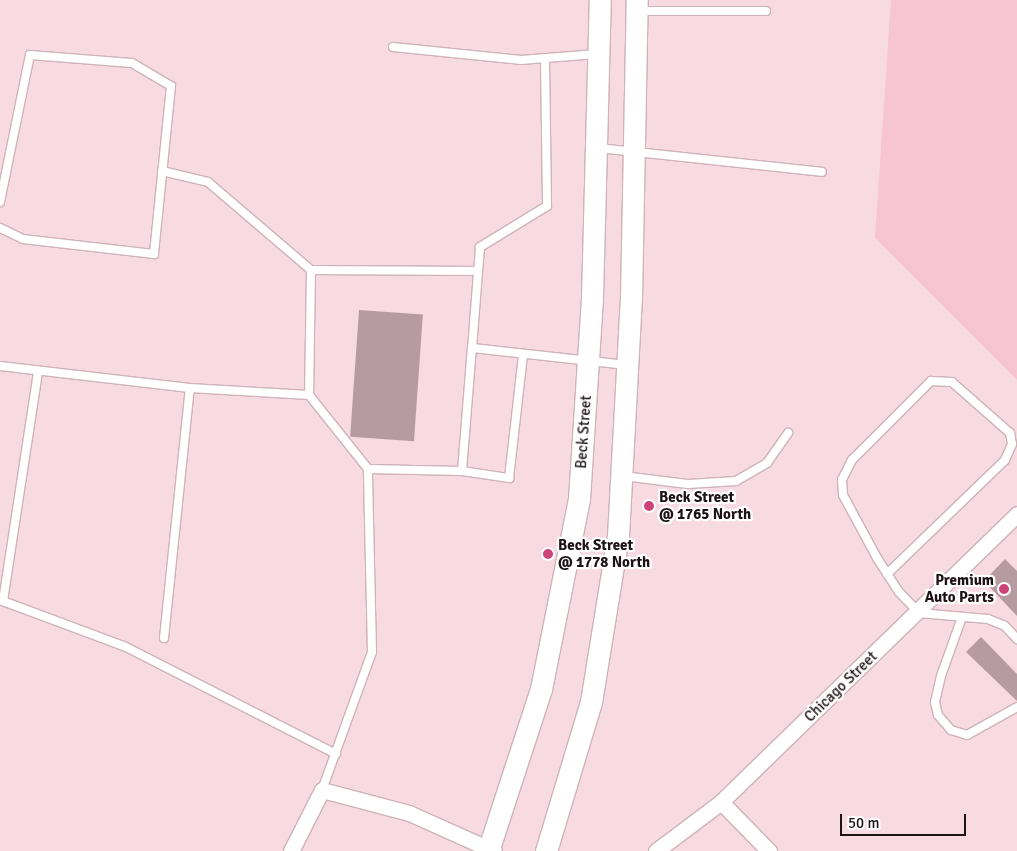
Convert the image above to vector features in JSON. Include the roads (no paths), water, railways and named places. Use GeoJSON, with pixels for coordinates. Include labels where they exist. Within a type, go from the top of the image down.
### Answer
{"type":"FeatureCollection","features":[{"type":"Feature","properties":{"kind":"main road","name":"Beck Street"},"geometry":{"type":"LineString","coordinates":[[490,850],[530,728],[560,608],[579,500],[589,361],[597,148],[600,0]]}},
{"type":"Feature","properties":{"kind":"main road"},"geometry":{"type":"LineString","coordinates":[[546,851],[576,760],[601,655],[623,476],[628,366],[637,5]]}},
{"type":"Feature","properties":{"kind":"street","name":"Chicago Street"},"geometry":{"type":"LineString","coordinates":[[656,851],[721,802],[919,613],[1017,514]]}},
{"type":"Feature","properties":{"kind":"street"},"geometry":{"type":"LineString","coordinates":[[291,851],[322,790],[409,813],[490,850]]}},
{"type":"Feature","properties":{"kind":"street"},"geometry":{"type":"LineString","coordinates":[[721,802],[769,851]]}},
{"type":"Feature","properties":{"kind":"lane"},"geometry":{"type":"LineString","coordinates":[[637,5],[766,11]]}},
{"type":"Feature","properties":{"kind":"lane"},"geometry":{"type":"LineString","coordinates":[[393,47],[545,59],[599,54]]}},
{"type":"Feature","properties":{"kind":"lane"},"geometry":{"type":"LineString","coordinates":[[0,202],[4,167],[30,55],[132,64],[171,86],[154,254],[22,239],[0,228]]}},
{"type":"Feature","properties":{"kind":"lane"},"geometry":{"type":"LineString","coordinates":[[462,472],[480,247],[547,206],[545,59]]}},
{"type":"Feature","properties":{"kind":"lane"},"geometry":{"type":"LineString","coordinates":[[597,148],[634,150],[822,172]]}},
{"type":"Feature","properties":{"kind":"lane"},"geometry":{"type":"LineString","coordinates":[[162,171],[208,182],[311,270],[478,271]]}},
{"type":"Feature","properties":{"kind":"lane"},"geometry":{"type":"LineString","coordinates":[[311,270],[309,395],[368,469],[372,652],[322,790]]}},
{"type":"Feature","properties":{"kind":"lane"},"geometry":{"type":"LineString","coordinates":[[472,348],[628,366]]}},
{"type":"Feature","properties":{"kind":"lane"},"geometry":{"type":"LineString","coordinates":[[368,469],[462,472],[509,478],[523,355]]}},
{"type":"Feature","properties":{"kind":"lane"},"geometry":{"type":"LineString","coordinates":[[0,366],[190,388],[309,395]]}},
{"type":"Feature","properties":{"kind":"lane"},"geometry":{"type":"LineString","coordinates":[[38,370],[2,601],[124,646],[336,754]]}},
{"type":"Feature","properties":{"kind":"lane"},"geometry":{"type":"LineString","coordinates":[[888,574],[1005,460],[1012,444],[1010,433],[952,382],[931,381],[852,460],[842,480],[843,495],[888,574],[919,613],[961,620],[988,619],[1005,626],[1017,639]]}},
{"type":"Feature","properties":{"kind":"lane"},"geometry":{"type":"LineString","coordinates":[[164,638],[190,388]]}},
{"type":"Feature","properties":{"kind":"lane"},"geometry":{"type":"LineString","coordinates":[[623,476],[688,484],[736,481],[767,463],[788,433]]}},
{"type":"Feature","properties":{"kind":"lane"},"geometry":{"type":"LineString","coordinates":[[961,620],[941,676],[935,702],[938,715],[951,730],[967,736],[1017,707]]}},
{"type":"Feature","properties":{"kind":"place","name":"Beck Street @ 1765 North"},"geometry":{"type":"Point","coordinates":[649,506]}},
{"type":"Feature","properties":{"kind":"place","name":"Beck Street @ 1778 North"},"geometry":{"type":"Point","coordinates":[548,554]}},
{"type":"Feature","properties":{"kind":"place","name":"Premium Auto Parts"},"geometry":{"type":"Point","coordinates":[1004,589]}}]}
